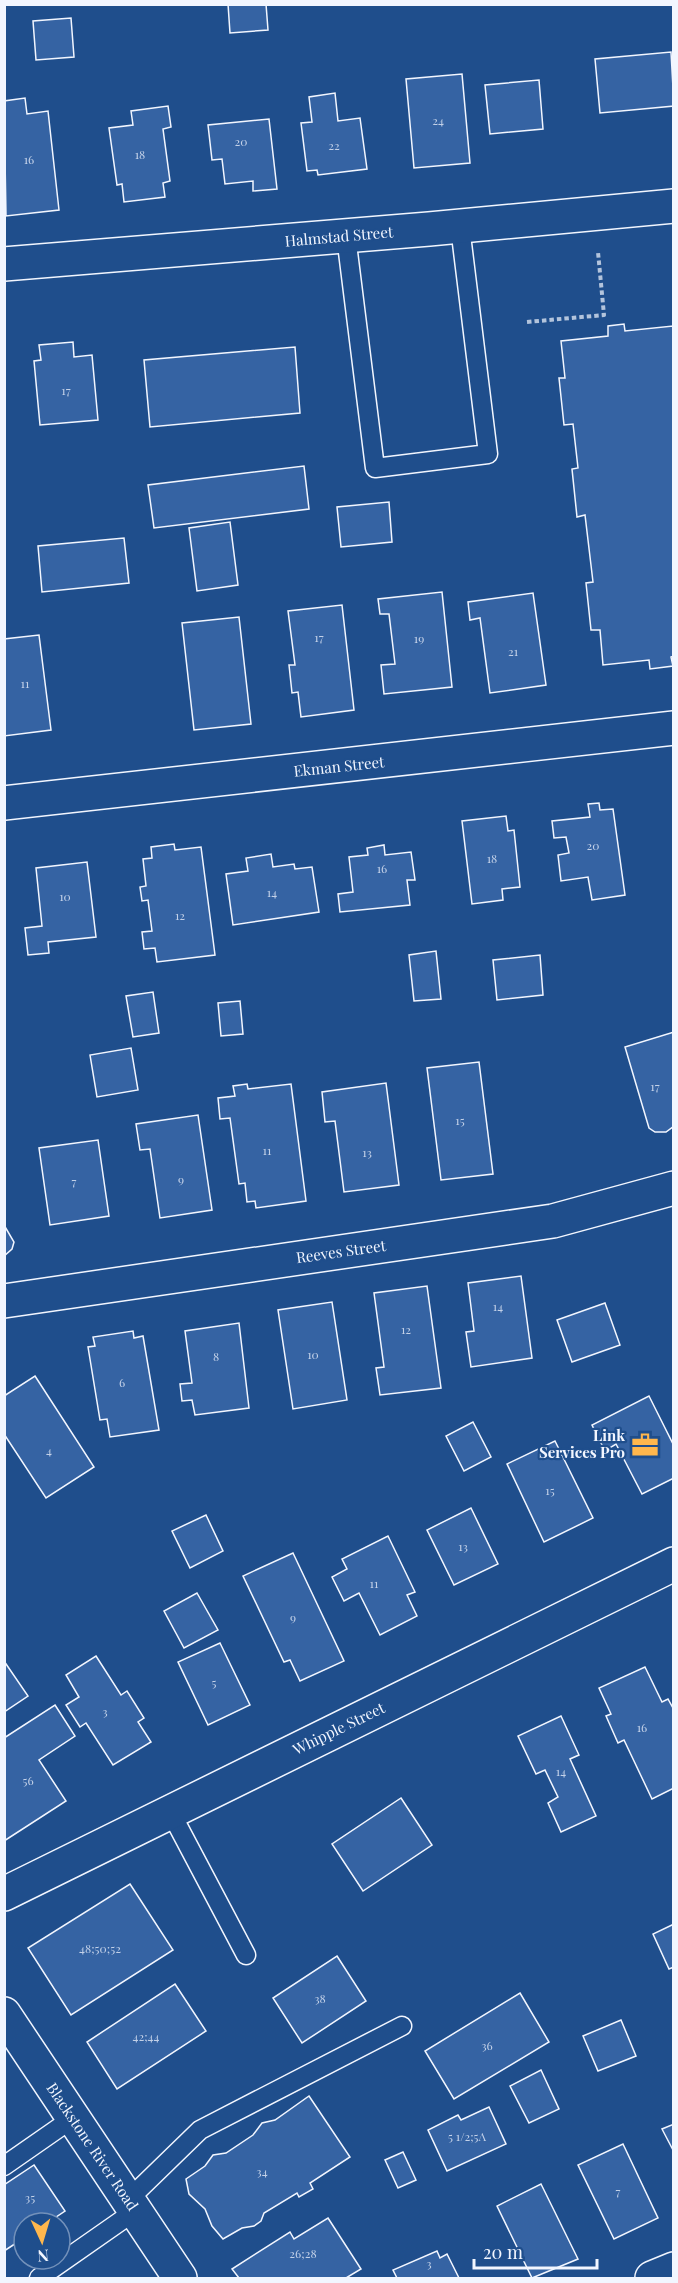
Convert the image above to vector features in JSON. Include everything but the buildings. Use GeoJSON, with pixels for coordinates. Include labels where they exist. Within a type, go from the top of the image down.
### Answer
{"type":"FeatureCollection","features":[{"type":"Feature","properties":{"kind":"street","name":"Halmstad Street"},"geometry":{"type":"LineString","coordinates":[[4,264],[460,227],[674,206]]}},
{"type":"Feature","properties":{"kind":"street","name":"Ekman Street"},"geometry":{"type":"LineString","coordinates":[[4,803],[674,728]]}},
{"type":"Feature","properties":{"kind":"street","name":"Reeves Street"},"geometry":{"type":"LineString","coordinates":[[4,1301],[553,1221],[674,1188]]}},
{"type":"Feature","properties":{"kind":"street","name":"Whipple Street"},"geometry":{"type":"LineString","coordinates":[[4,1894],[674,1563]]}},
{"type":"Feature","properties":{"kind":"street","name":"Blackstone River Road"},"geometry":{"type":"LineString","coordinates":[[4,2014],[180,2278]]}},
{"type":"Feature","properties":{"kind":"street"},"geometry":{"type":"LineString","coordinates":[[652,2278],[674,2269]]}},
{"type":"Feature","properties":{"kind":"lane"},"geometry":{"type":"LineString","coordinates":[[346,236],[375,468],[488,454],[460,227]]}},
{"type":"Feature","properties":{"kind":"lane"},"geometry":{"type":"LineString","coordinates":[[171,1813],[246,1955]]}},
{"type":"Feature","properties":{"kind":"lane"},"geometry":{"type":"LineString","coordinates":[[39,2278],[131,2205],[200,2130],[402,2026]]}},
{"type":"Feature","properties":{"kind":"lane"},"geometry":{"type":"LineString","coordinates":[[4,2166],[73,2118]]}},
{"type":"Feature","properties":{"kind":"path"},"geometry":{"type":"LineString","coordinates":[[527,322],[604,315],[598,252]]}},
{"type":"Feature","properties":{"kind":"place","name":"Link Services Pro"},"geometry":{"type":"Point","coordinates":[645,1445]}}]}
